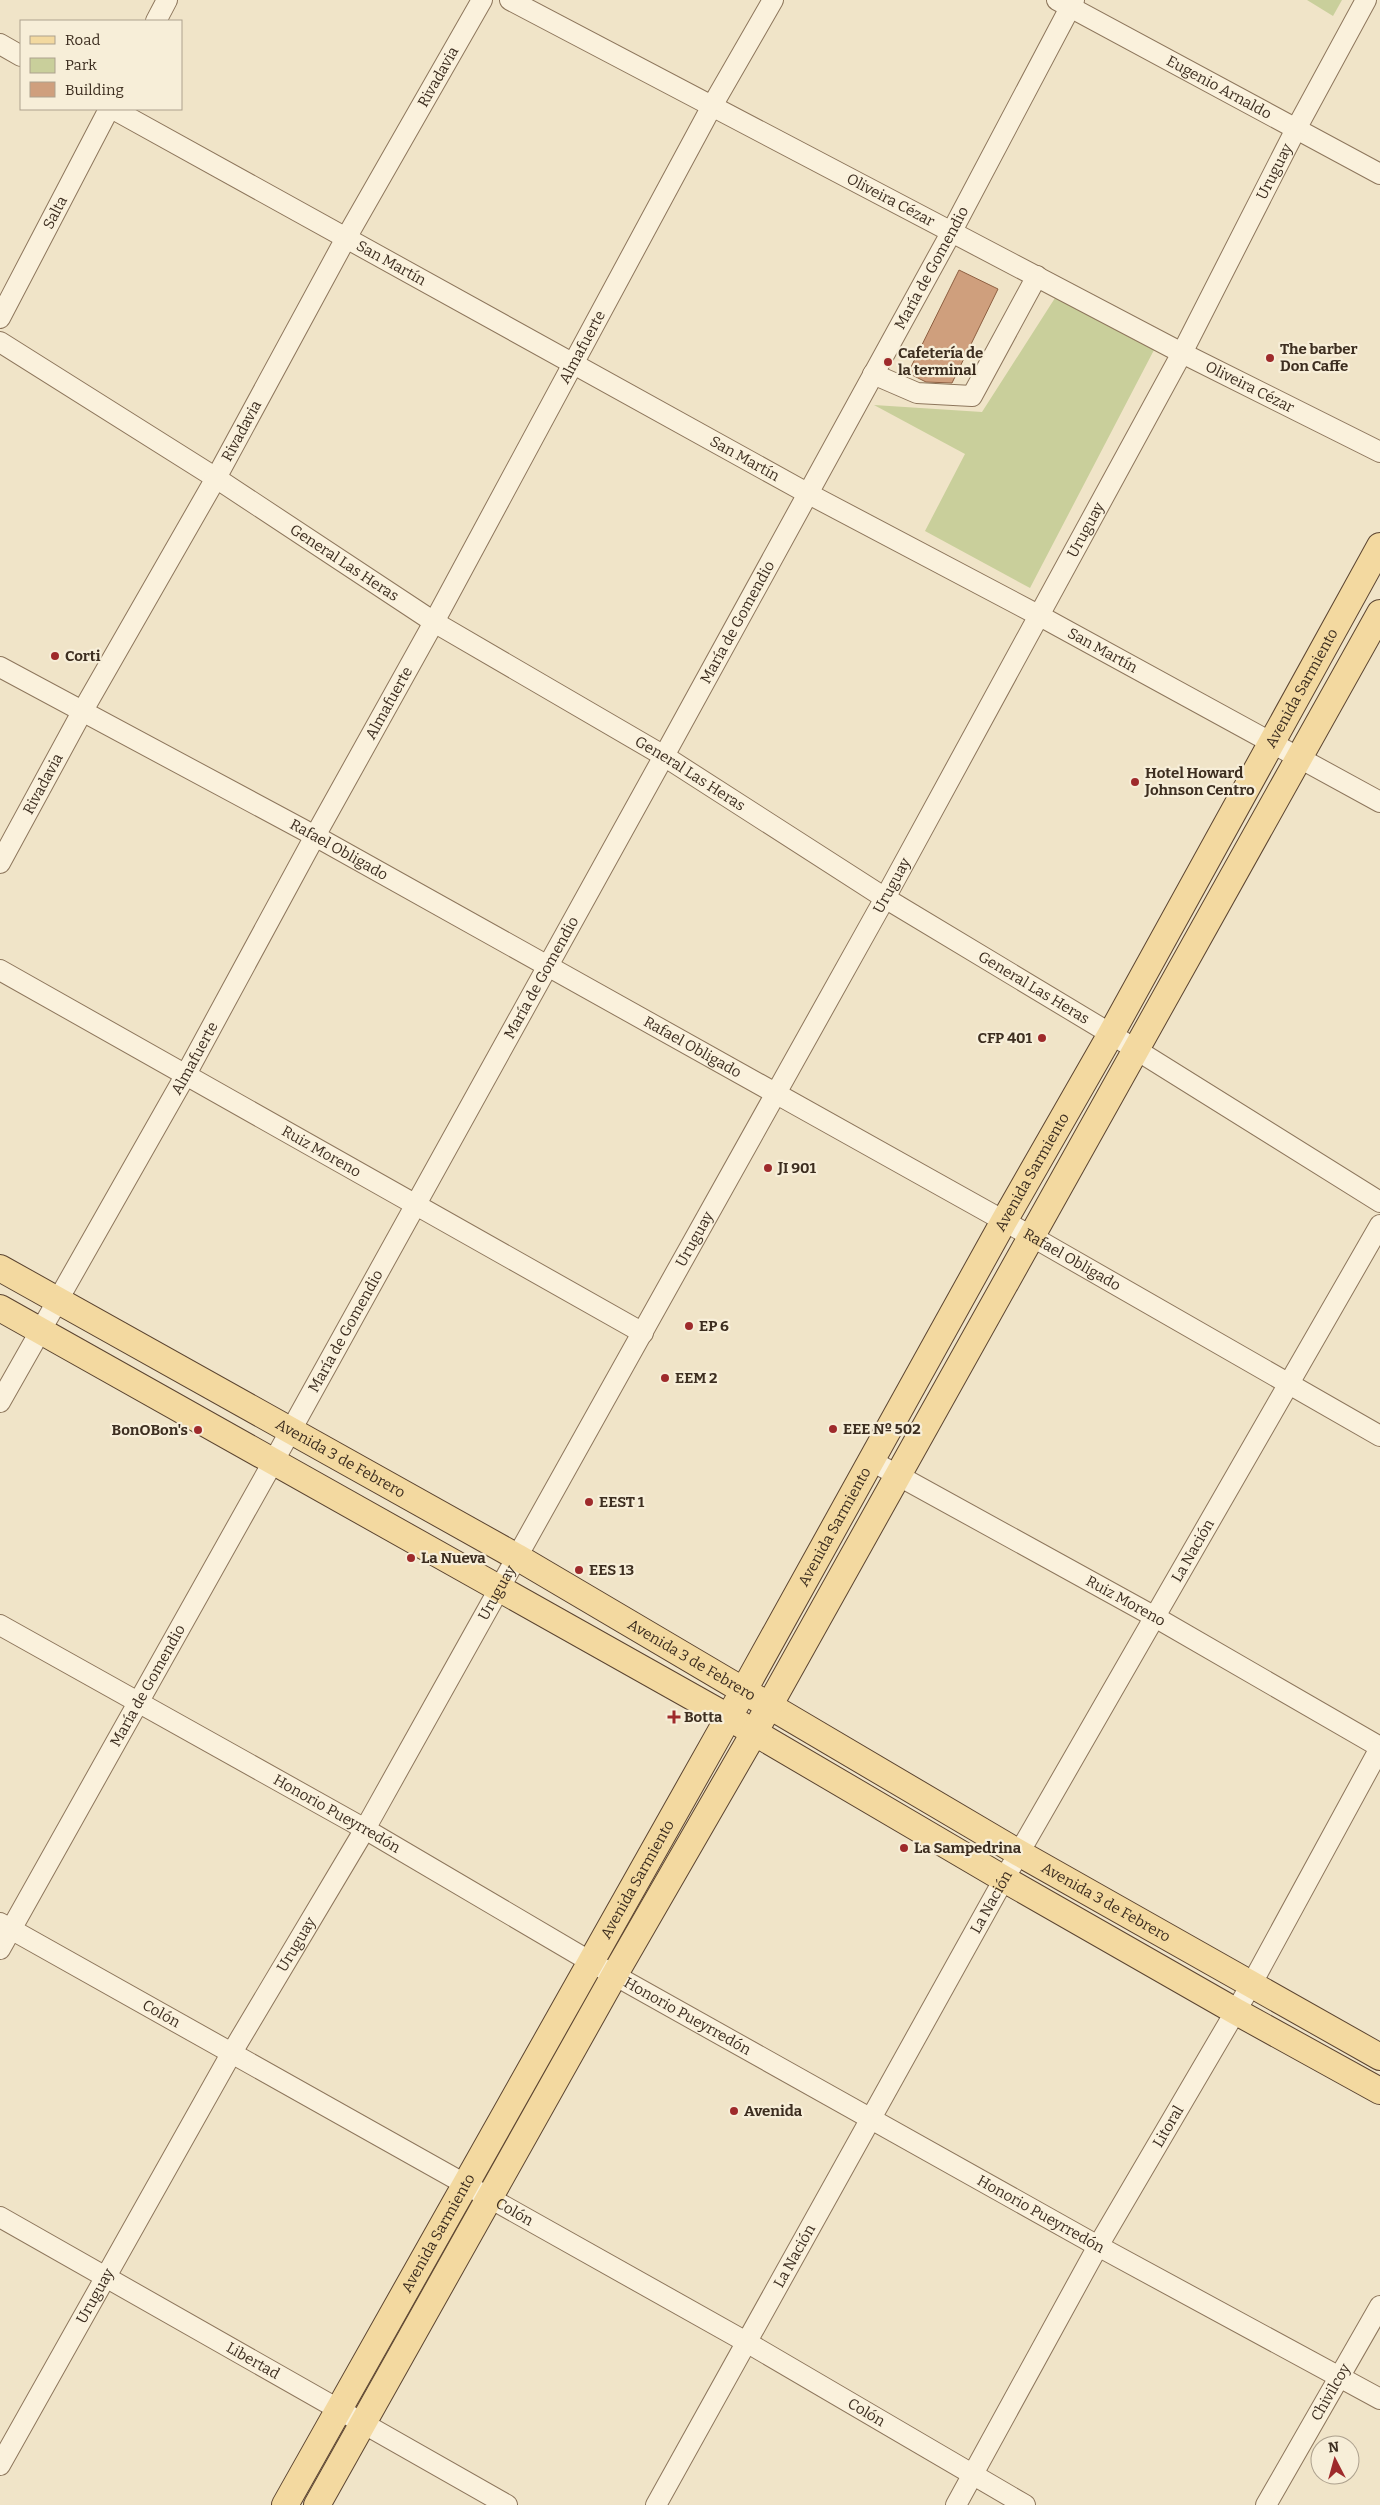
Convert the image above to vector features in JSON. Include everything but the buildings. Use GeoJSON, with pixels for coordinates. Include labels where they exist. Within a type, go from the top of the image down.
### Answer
{"type":"FeatureCollection","features":[{"type":"Feature","properties":{"kind":"main road","name":"Avenida Sarmiento"},"geometry":{"type":"LineString","coordinates":[[285,2505],[744,1690],[1004,1221],[1111,1034],[1380,546]]}},
{"type":"Feature","properties":{"kind":"main road","name":"Avenida Sarmiento"},"geometry":{"type":"LineString","coordinates":[[317,2505],[615,1974],[754,1732],[1380,613]]}},
{"type":"Feature","properties":{"kind":"main road","name":"Avenida 3 de Febrero"},"geometry":{"type":"LineString","coordinates":[[0,1268],[517,1557],[1019,1853],[1380,2057]]}},
{"type":"Feature","properties":{"kind":"main road","name":"Avenida 3 de Febrero"},"geometry":{"type":"LineString","coordinates":[[0,1308],[274,1460],[728,1717],[1004,1879],[1235,2011],[1380,2091]]}},
{"type":"Feature","properties":{"kind":"street"},"geometry":{"type":"LineString","coordinates":[[157,20],[167,0]]}},
{"type":"Feature","properties":{"kind":"street","name":"Rivadavia"},"geometry":{"type":"LineString","coordinates":[[0,863],[82,712],[216,478],[346,238],[482,0]]}},
{"type":"Feature","properties":{"kind":"street","name":"Oliveira Cézar"},"geometry":{"type":"LineString","coordinates":[[510,0],[1182,352],[1380,452]]}},
{"type":"Feature","properties":{"kind":"street","name":"Almafuerte"},"geometry":{"type":"LineString","coordinates":[[0,1402],[185,1076],[575,363],[712,106],[773,0]]}},
{"type":"Feature","properties":{"kind":"street","name":"Uruguay"},"geometry":{"type":"LineString","coordinates":[[0,2465],[231,2054],[365,1829],[886,898],[1182,352],[1296,129],[1366,0]]}},
{"type":"Feature","properties":{"kind":"street","name":"Eugenio Arnaldo"},"geometry":{"type":"LineString","coordinates":[[1067,2],[1380,174]]}},
{"type":"Feature","properties":{"kind":"street","name":"María de Gomendio"},"geometry":{"type":"LineString","coordinates":[[0,1948],[5,1926],[138,1701],[291,1430],[952,231],[1067,2]]}},
{"type":"Feature","properties":{"kind":"street"},"geometry":{"type":"LineString","coordinates":[[0,44],[20,55]]}},
{"type":"Feature","properties":{"kind":"street","name":"Salta"},"geometry":{"type":"LineString","coordinates":[[0,318],[110,110]]}},
{"type":"Feature","properties":{"kind":"street","name":"San Martín"},"geometry":{"type":"LineString","coordinates":[[113,110],[575,363],[807,493],[1040,616],[1380,802]]}},
{"type":"Feature","properties":{"kind":"street"},"geometry":{"type":"LineString","coordinates":[[873,374],[917,393],[972,396],[1037,276]]}},
{"type":"Feature","properties":{"kind":"street","name":"General Las Heras"},"geometry":{"type":"LineString","coordinates":[[0,342],[216,478],[434,622],[664,756],[886,898],[1111,1034],[1380,1202]]}},
{"type":"Feature","properties":{"kind":"street","name":"Rafael Obligado"},"geometry":{"type":"LineString","coordinates":[[0,667],[315,836],[1031,1236],[1380,1436]]}},
{"type":"Feature","properties":{"kind":"street","name":"Ruiz Moreno"},"geometry":{"type":"LineString","coordinates":[[0,970],[643,1333]]}},
{"type":"Feature","properties":{"kind":"street","name":"La Nación"},"geometry":{"type":"LineString","coordinates":[[656,2505],[748,2343],[1004,1879],[1380,1225]]}},
{"type":"Feature","properties":{"kind":"street","name":"Ruiz Moreno"},"geometry":{"type":"LineString","coordinates":[[870,1460],[1155,1617],[1380,1747]]}},
{"type":"Feature","properties":{"kind":"street","name":"Honorio Pueyrredón"},"geometry":{"type":"LineString","coordinates":[[0,1625],[365,1829],[591,1962],[1098,2246],[1380,2399]]}},
{"type":"Feature","properties":{"kind":"street","name":"Litoral"},"geometry":{"type":"LineString","coordinates":[[956,2505],[1098,2246],[1251,1985],[1380,1747]]}},
{"type":"Feature","properties":{"kind":"street","name":"Colón"},"geometry":{"type":"LineString","coordinates":[[5,1926],[748,2343],[1025,2505]]}},
{"type":"Feature","properties":{"kind":"street","name":"Libertad"},"geometry":{"type":"LineString","coordinates":[[0,2218],[507,2505]]}},
{"type":"Feature","properties":{"kind":"street","name":"Chivilcoy"},"geometry":{"type":"LineString","coordinates":[[1266,2505],[1380,2306]]}},
{"type":"Feature","properties":{"kind":"green space"},"geometry":{"type":"Polygon","coordinates":[[[1307,0],[1342,0],[1333,16],[1307,0]]]}},
{"type":"Feature","properties":{"kind":"green space"},"geometry":{"type":"Polygon","coordinates":[[[1055,298],[1154,350],[1030,588],[925,531],[965,454],[874,405],[982,412],[1055,298]]]}},
{"type":"Feature","properties":{"kind":"place","name":"The barber Don Caffe"},"geometry":{"type":"Point","coordinates":[1270,358]}},
{"type":"Feature","properties":{"kind":"place","name":"Cafetería de la terminal"},"geometry":{"type":"Point","coordinates":[888,362]}},
{"type":"Feature","properties":{"kind":"place","name":"Corti"},"geometry":{"type":"Point","coordinates":[55,656]}},
{"type":"Feature","properties":{"kind":"place","name":"Hotel Howard Johnson Centro"},"geometry":{"type":"Point","coordinates":[1135,782]}},
{"type":"Feature","properties":{"kind":"place","name":"CFP 401"},"geometry":{"type":"Point","coordinates":[1042,1038]}},
{"type":"Feature","properties":{"kind":"place","name":"JI 901"},"geometry":{"type":"Point","coordinates":[768,1168]}},
{"type":"Feature","properties":{"kind":"place","name":"EP 6"},"geometry":{"type":"Point","coordinates":[689,1326]}},
{"type":"Feature","properties":{"kind":"place","name":"EEM 2"},"geometry":{"type":"Point","coordinates":[665,1378]}},
{"type":"Feature","properties":{"kind":"place","name":"EEE Nº 502"},"geometry":{"type":"Point","coordinates":[833,1429]}},
{"type":"Feature","properties":{"kind":"place","name":"BonOBon's"},"geometry":{"type":"Point","coordinates":[198,1430]}},
{"type":"Feature","properties":{"kind":"place","name":"EEST 1"},"geometry":{"type":"Point","coordinates":[589,1502]}},
{"type":"Feature","properties":{"kind":"place","name":"La Nueva"},"geometry":{"type":"Point","coordinates":[411,1558]}},
{"type":"Feature","properties":{"kind":"place","name":"EES 13"},"geometry":{"type":"Point","coordinates":[579,1570]}},
{"type":"Feature","properties":{"kind":"place","name":"Botta"},"geometry":{"type":"Point","coordinates":[674,1717]}},
{"type":"Feature","properties":{"kind":"place","name":"La Sampedrina"},"geometry":{"type":"Point","coordinates":[904,1848]}},
{"type":"Feature","properties":{"kind":"place","name":"Avenida"},"geometry":{"type":"Point","coordinates":[734,2111]}}]}
